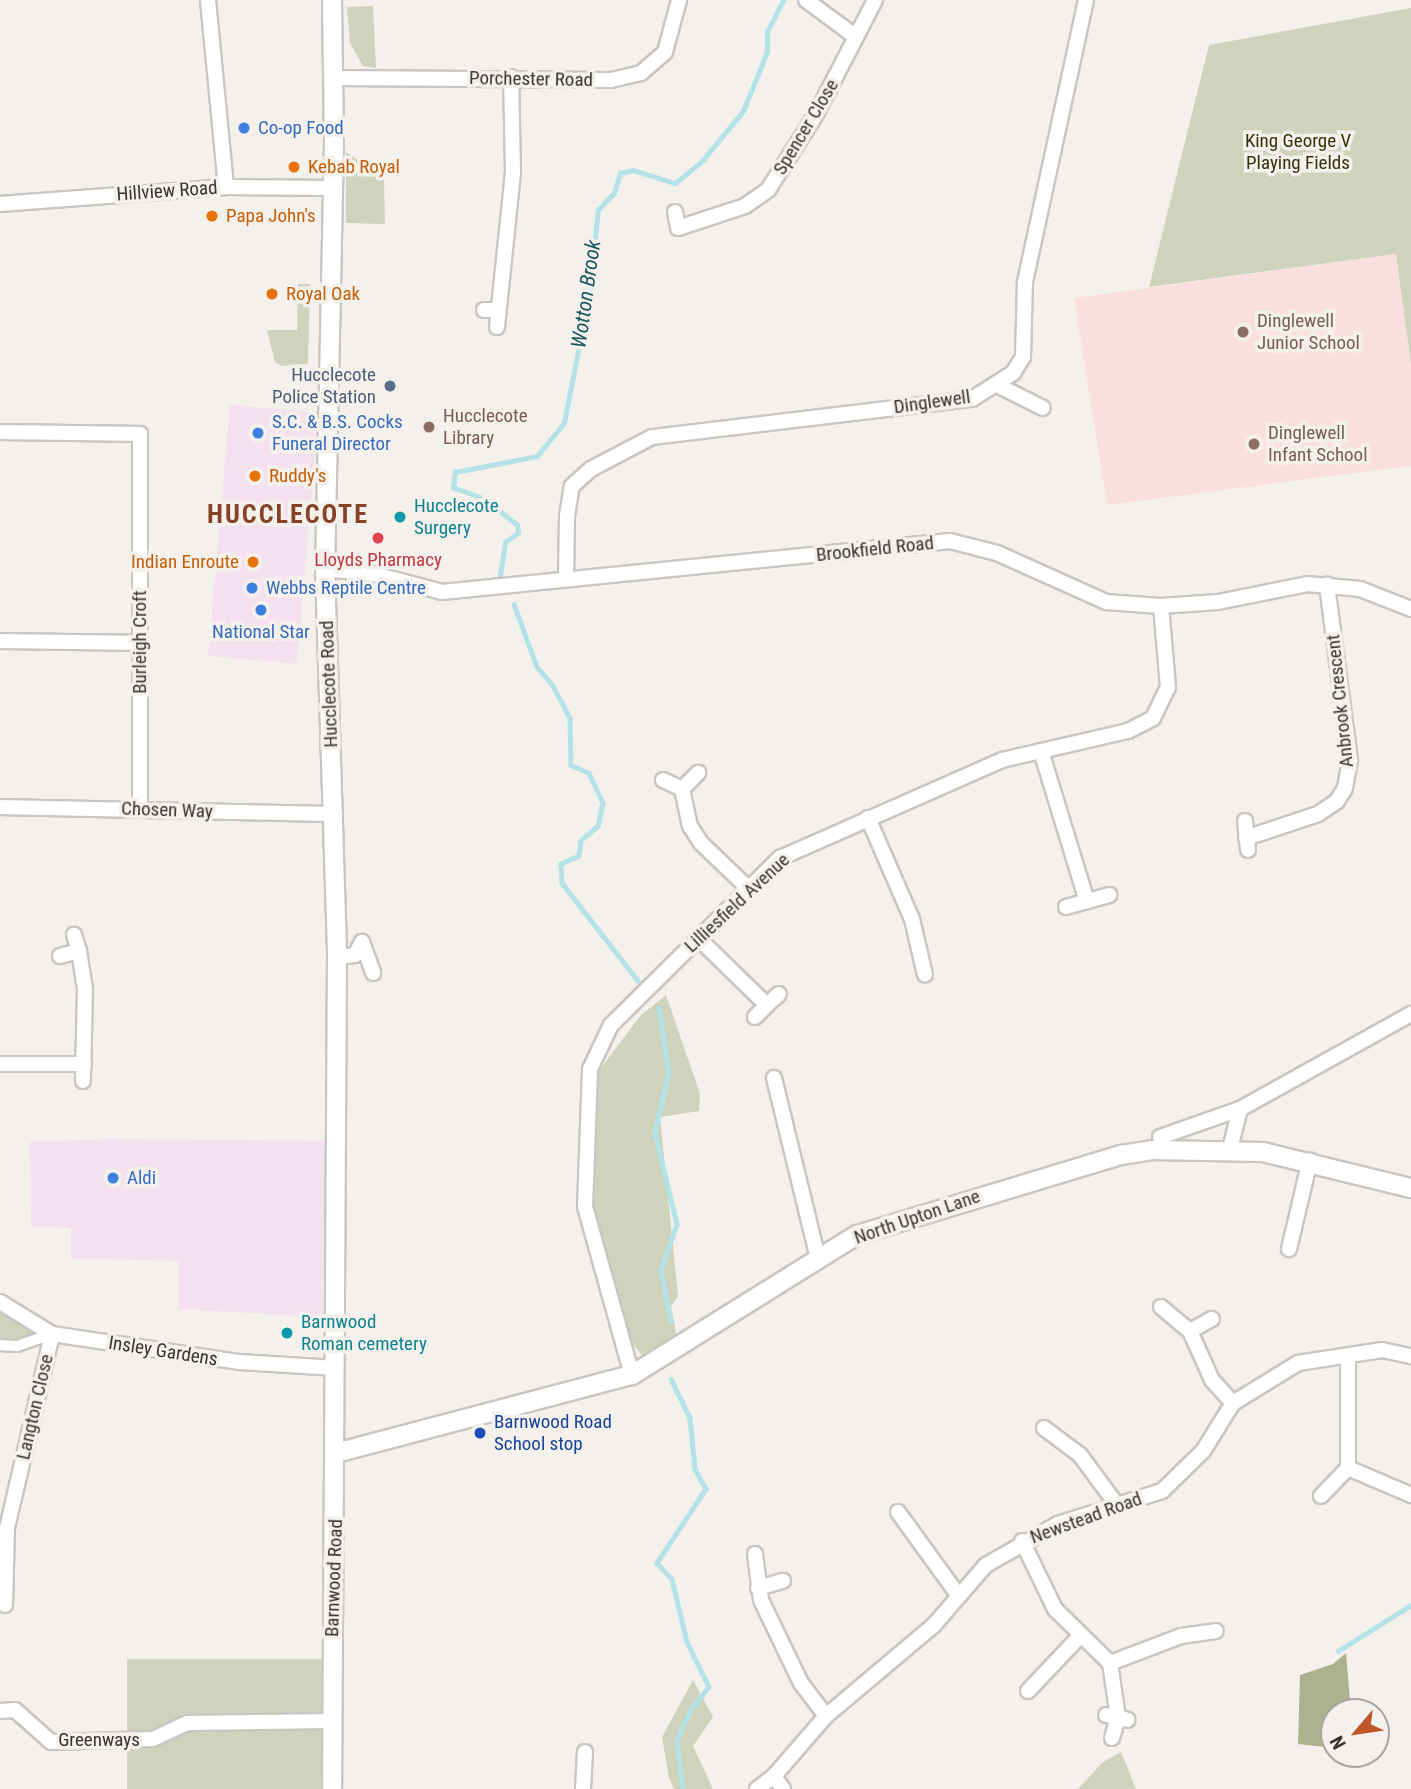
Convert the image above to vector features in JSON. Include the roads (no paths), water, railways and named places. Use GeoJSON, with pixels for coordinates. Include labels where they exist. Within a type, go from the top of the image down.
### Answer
{"type":"FeatureCollection","features":[{"type":"Feature","properties":{"kind":"street"},"geometry":{"type":"LineString","coordinates":[[208,0],[226,187]]}},
{"type":"Feature","properties":{"kind":"street","name":"Hucclecote Road"},"geometry":{"type":"LineString","coordinates":[[332,0],[333,188],[325,569],[335,814],[337,1368]]}},
{"type":"Feature","properties":{"kind":"street","name":"Porchester Road"},"geometry":{"type":"LineString","coordinates":[[334,78],[511,77],[611,80],[641,73],[665,52],[679,0]]}},
{"type":"Feature","properties":{"kind":"street"},"geometry":{"type":"LineString","coordinates":[[806,0],[856,37]]}},
{"type":"Feature","properties":{"kind":"street","name":"Spencer Close"},"geometry":{"type":"LineString","coordinates":[[675,212],[678,228],[745,206],[768,190],[816,114],[875,0]]}},
{"type":"Feature","properties":{"kind":"street","name":"Dinglewell"},"geometry":{"type":"LineString","coordinates":[[566,579],[566,516],[572,486],[592,469],[652,437],[972,399],[997,384],[1023,357],[1025,282],[1086,0]]}},
{"type":"Feature","properties":{"kind":"street"},"geometry":{"type":"LineString","coordinates":[[496,327],[491,310],[513,171],[511,77]]}},
{"type":"Feature","properties":{"kind":"street","name":"Hillview Road"},"geometry":{"type":"LineString","coordinates":[[0,204],[226,187],[333,188]]}},
{"type":"Feature","properties":{"kind":"street"},"geometry":{"type":"LineString","coordinates":[[997,384],[1043,408]]}},
{"type":"Feature","properties":{"kind":"street","name":"Burleigh Croft"},"geometry":{"type":"LineString","coordinates":[[0,432],[140,434],[140,808]]}},
{"type":"Feature","properties":{"kind":"street","name":"Brookfield Road"},"geometry":{"type":"LineString","coordinates":[[325,569],[374,574],[442,593],[950,541],[996,553],[1086,596],[1161,606],[1218,602],[1290,585],[1327,584],[1376,593],[1411,608]]}},
{"type":"Feature","properties":{"kind":"street","name":"Anbrook Crescent"},"geometry":{"type":"LineString","coordinates":[[1245,821],[1247,844],[1318,814],[1337,801],[1347,781],[1350,760],[1327,584]]}},
{"type":"Feature","properties":{"kind":"street","name":"Lilliesfield Avenue"},"geometry":{"type":"LineString","coordinates":[[632,1375],[585,1207],[590,1069],[611,1025],[780,858],[982,768],[1128,731],[1153,718],[1168,687],[1161,606]]}},
{"type":"Feature","properties":{"kind":"street"},"geometry":{"type":"LineString","coordinates":[[0,641],[140,643]]}},
{"type":"Feature","properties":{"kind":"street"},"geometry":{"type":"LineString","coordinates":[[1041,751],[1087,901]]}},
{"type":"Feature","properties":{"kind":"street"},"geometry":{"type":"LineString","coordinates":[[682,789],[698,773]]}},
{"type":"Feature","properties":{"kind":"street"},"geometry":{"type":"LineString","coordinates":[[663,780],[682,789]]}},
{"type":"Feature","properties":{"kind":"street"},"geometry":{"type":"LineString","coordinates":[[682,789],[690,825],[701,843],[748,888]]}},
{"type":"Feature","properties":{"kind":"street","name":"Chosen Way"},"geometry":{"type":"LineString","coordinates":[[0,807],[335,814]]}},
{"type":"Feature","properties":{"kind":"street"},"geometry":{"type":"LineString","coordinates":[[868,818],[912,919],[925,975]]}},
{"type":"Feature","properties":{"kind":"street"},"geometry":{"type":"LineString","coordinates":[[1066,907],[1109,895]]}},
{"type":"Feature","properties":{"kind":"street"},"geometry":{"type":"LineString","coordinates":[[74,935],[85,990],[83,1081]]}},
{"type":"Feature","properties":{"kind":"street"},"geometry":{"type":"LineString","coordinates":[[698,938],[767,1005]]}},
{"type":"Feature","properties":{"kind":"street"},"geometry":{"type":"LineString","coordinates":[[337,957],[355,955],[362,942],[373,973]]}},
{"type":"Feature","properties":{"kind":"street"},"geometry":{"type":"LineString","coordinates":[[60,956],[79,951]]}},
{"type":"Feature","properties":{"kind":"street"},"geometry":{"type":"LineString","coordinates":[[755,1017],[779,994]]}},
{"type":"Feature","properties":{"kind":"street"},"geometry":{"type":"LineString","coordinates":[[1160,1137],[1240,1109],[1411,1014]]}},
{"type":"Feature","properties":{"kind":"street"},"geometry":{"type":"LineString","coordinates":[[0,1064],[84,1064]]}},
{"type":"Feature","properties":{"kind":"street"},"geometry":{"type":"LineString","coordinates":[[775,1078],[818,1259]]}},
{"type":"Feature","properties":{"kind":"street"},"geometry":{"type":"LineString","coordinates":[[1230,1149],[1240,1109]]}},
{"type":"Feature","properties":{"kind":"street","name":"North Upton Lane"},"geometry":{"type":"LineString","coordinates":[[336,1453],[632,1375],[858,1235],[1054,1172],[1151,1150],[1230,1149],[1310,1160],[1411,1188]]}},
{"type":"Feature","properties":{"kind":"street"},"geometry":{"type":"LineString","coordinates":[[1289,1249],[1310,1160]]}},
{"type":"Feature","properties":{"kind":"street","name":"Insley Gardens"},"geometry":{"type":"LineString","coordinates":[[0,1301],[52,1334],[240,1362],[337,1368]]}},
{"type":"Feature","properties":{"kind":"street"},"geometry":{"type":"LineString","coordinates":[[1161,1307],[1190,1331],[1212,1380],[1233,1403]]}},
{"type":"Feature","properties":{"kind":"street"},"geometry":{"type":"LineString","coordinates":[[1190,1331],[1212,1319]]}},
{"type":"Feature","properties":{"kind":"street"},"geometry":{"type":"LineString","coordinates":[[0,1345],[18,1346],[52,1334]]}},
{"type":"Feature","properties":{"kind":"street","name":"Langton Close"},"geometry":{"type":"LineString","coordinates":[[5,1605],[7,1528],[52,1334]]}},
{"type":"Feature","properties":{"kind":"street","name":"Newstead Road"},"geometry":{"type":"LineString","coordinates":[[757,1789],[774,1776],[826,1716],[934,1625],[986,1565],[1022,1541],[1162,1491],[1183,1475],[1233,1403],[1298,1363],[1382,1350],[1411,1356]]}},
{"type":"Feature","properties":{"kind":"street"},"geometry":{"type":"LineString","coordinates":[[1321,1496],[1348,1468],[1348,1356]]}},
{"type":"Feature","properties":{"kind":"street","name":"Barnwood Road"},"geometry":{"type":"LineString","coordinates":[[332,1789],[337,1368]]}},
{"type":"Feature","properties":{"kind":"street"},"geometry":{"type":"LineString","coordinates":[[1044,1428],[1080,1455],[1117,1505]]}},
{"type":"Feature","properties":{"kind":"street"},"geometry":{"type":"LineString","coordinates":[[1348,1468],[1411,1495]]}},
{"type":"Feature","properties":{"kind":"street"},"geometry":{"type":"LineString","coordinates":[[906,1518],[958,1595]]}},
{"type":"Feature","properties":{"kind":"street"},"geometry":{"type":"LineString","coordinates":[[1022,1541],[1055,1609],[1079,1637],[1110,1663],[1117,1717],[1112,1738]]}},
{"type":"Feature","properties":{"kind":"street"},"geometry":{"type":"LineString","coordinates":[[755,1554],[758,1588],[801,1683],[826,1716]]}},
{"type":"Feature","properties":{"kind":"street"},"geometry":{"type":"LineString","coordinates":[[758,1588],[783,1581]]}},
{"type":"Feature","properties":{"kind":"street"},"geometry":{"type":"LineString","coordinates":[[1110,1663],[1181,1636],[1216,1631]]}},
{"type":"Feature","properties":{"kind":"street"},"geometry":{"type":"LineString","coordinates":[[1028,1692],[1079,1637]]}},
{"type":"Feature","properties":{"kind":"street","name":"Greenways"},"geometry":{"type":"LineString","coordinates":[[0,1711],[15,1710],[51,1742],[153,1739],[188,1723],[331,1721]]}},
{"type":"Feature","properties":{"kind":"street"},"geometry":{"type":"LineString","coordinates":[[583,1789],[585,1752]]}},
{"type":"Feature","properties":{"kind":"street"},"geometry":{"type":"LineString","coordinates":[[774,1776],[783,1789]]}},
{"type":"Feature","properties":{"kind":"waterway","name":"Wotton Brook"},"geometry":{"type":"LineString","coordinates":[[500,575],[505,542],[518,533],[517,525],[484,499],[453,488],[455,472],[537,456],[564,423],[588,300],[598,210],[614,193],[620,173],[633,170],[675,183],[702,161],[743,111],[767,52],[767,32],[783,1]]}},
{"type":"Feature","properties":{"kind":"waterway","name":"Wotton Brook"},"geometry":{"type":"LineString","coordinates":[[514,604],[537,667],[552,684],[570,718],[571,765],[589,773],[603,803],[598,826],[581,841],[579,856],[561,864],[562,883],[639,982]]}},
{"type":"Feature","properties":{"kind":"waterway","name":"Wotton Brook"},"geometry":{"type":"LineString","coordinates":[[659,1008],[669,1073],[655,1132],[677,1224],[661,1270],[671,1321]]}},
{"type":"Feature","properties":{"kind":"waterway","name":"Wotton Brook"},"geometry":{"type":"LineString","coordinates":[[671,1379],[690,1418],[695,1469],[706,1489],[657,1563],[672,1579],[687,1642],[709,1687],[692,1708],[677,1740],[683,1789]]}},
{"type":"Feature","properties":{"kind":"waterway"},"geometry":{"type":"LineString","coordinates":[[1338,1651],[1411,1605]]}},
{"type":"Feature","properties":{"kind":"place","name":"Co-op Food"},"geometry":{"type":"Point","coordinates":[244,128]}},
{"type":"Feature","properties":{"kind":"place","name":"Kebab Royal"},"geometry":{"type":"Point","coordinates":[294,167]}},
{"type":"Feature","properties":{"kind":"place","name":"Papa John's"},"geometry":{"type":"Point","coordinates":[212,216]}},
{"type":"Feature","properties":{"kind":"place","name":"Royal Oak"},"geometry":{"type":"Point","coordinates":[272,294]}},
{"type":"Feature","properties":{"kind":"place","name":"Dinglewell Junior School"},"geometry":{"type":"Point","coordinates":[1243,332]}},
{"type":"Feature","properties":{"kind":"place","name":"Hucclecote Police Station"},"geometry":{"type":"Point","coordinates":[390,386]}},
{"type":"Feature","properties":{"kind":"place","name":"Hucclecote Library"},"geometry":{"type":"Point","coordinates":[429,427]}},
{"type":"Feature","properties":{"kind":"place","name":"S.C. & B.S. Cocks Funeral Director"},"geometry":{"type":"Point","coordinates":[258,433]}},
{"type":"Feature","properties":{"kind":"place","name":"Dinglewell Infant School"},"geometry":{"type":"Point","coordinates":[1254,444]}},
{"type":"Feature","properties":{"kind":"place","name":"Ruddy's"},"geometry":{"type":"Point","coordinates":[255,476]}},
{"type":"Feature","properties":{"kind":"place","name":"Hucclecote Surgery"},"geometry":{"type":"Point","coordinates":[400,517]}},
{"type":"Feature","properties":{"kind":"place","name":"Lloyds Pharmacy"},"geometry":{"type":"Point","coordinates":[378,538]}},
{"type":"Feature","properties":{"kind":"place","name":"Indian Enroute"},"geometry":{"type":"Point","coordinates":[253,562]}},
{"type":"Feature","properties":{"kind":"place","name":"Webbs Reptile Centre"},"geometry":{"type":"Point","coordinates":[252,588]}},
{"type":"Feature","properties":{"kind":"place","name":"National Star"},"geometry":{"type":"Point","coordinates":[261,610]}},
{"type":"Feature","properties":{"kind":"place","name":"Aldi"},"geometry":{"type":"Point","coordinates":[113,1178]}},
{"type":"Feature","properties":{"kind":"place","name":"Barnwood Roman cemetery"},"geometry":{"type":"Point","coordinates":[287,1333]}},
{"type":"Feature","properties":{"kind":"place","name":"Barnwood Road School stop"},"geometry":{"type":"Point","coordinates":[480,1433]}},
{"type":"Feature","properties":{"kind":"district","name":"HUCCLECOTE"},"geometry":{"type":"Point","coordinates":[288,515]}},
{"type":"Feature","properties":{"kind":"park label","name":"King George V Playing Fields"},"geometry":{"type":"Point","coordinates":[1298,152]}}]}
